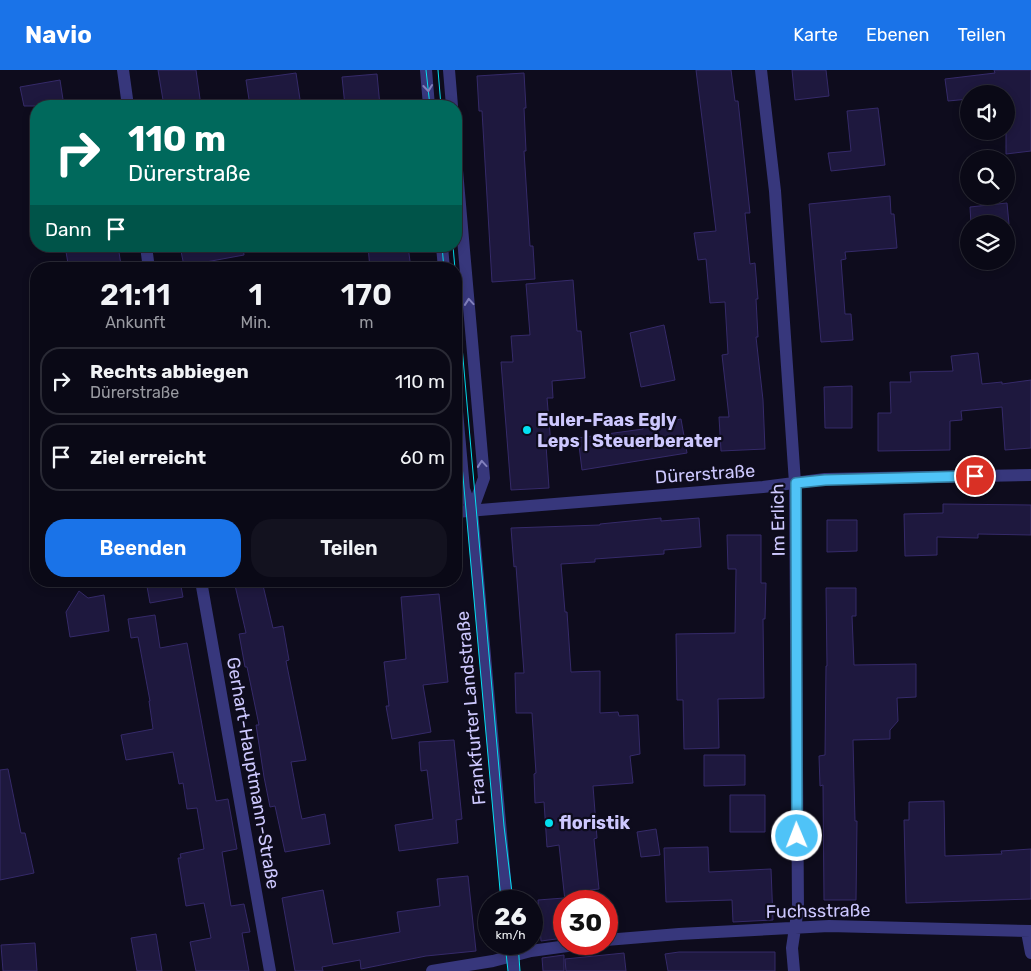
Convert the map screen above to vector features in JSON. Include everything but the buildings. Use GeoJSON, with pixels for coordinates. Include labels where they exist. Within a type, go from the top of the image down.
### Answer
{"type":"FeatureCollection","features":[{"type":"Feature","properties":{"kind":"street"},"geometry":{"type":"LineString","coordinates":[[123,70],[127,100]]}},
{"type":"Feature","properties":{"kind":"street"},"geometry":{"type":"LineString","coordinates":[[426,70],[428,100]]}},
{"type":"Feature","properties":{"kind":"street"},"geometry":{"type":"LineString","coordinates":[[449,70],[452,100]]}},
{"type":"Feature","properties":{"kind":"street","name":"Im Erlich"},"geometry":{"type":"LineString","coordinates":[[760,70],[776,201],[796,483],[798,908],[792,948],[794,971]]}},
{"type":"Feature","properties":{"kind":"street","name":"Frankfurter Landstraße"},"geometry":{"type":"LineString","coordinates":[[462,227],[484,478],[472,511]]}},
{"type":"Feature","properties":{"kind":"street","name":"Frankfurter Landstraße"},"geometry":{"type":"LineString","coordinates":[[462,467],[464,489],[472,511],[506,890]]}},
{"type":"Feature","properties":{"kind":"street","name":"Dürerstraße"},"geometry":{"type":"LineString","coordinates":[[462,512],[763,488],[825,480],[1031,475]]}},
{"type":"Feature","properties":{"kind":"street","name":"Gerhart-Hauptmann-Straße"},"geometry":{"type":"LineString","coordinates":[[202,587],[270,971]]}},
{"type":"Feature","properties":{"kind":"street","name":"Fuchsstraße"},"geometry":{"type":"LineString","coordinates":[[618,939],[829,926],[1029,932]]}},
{"type":"Feature","properties":{"kind":"street"},"geometry":{"type":"LineString","coordinates":[[1029,932],[1031,953]]}},
{"type":"Feature","properties":{"kind":"street"},"geometry":{"type":"LineString","coordinates":[[432,971],[493,961],[503,955]]}},
{"type":"Feature","properties":{"kind":"street"},"geometry":{"type":"LineString","coordinates":[[512,955],[514,971]]}},
{"type":"Feature","properties":{"kind":"tram line"},"geometry":{"type":"LineString","coordinates":[[426,70],[429,100]]}},
{"type":"Feature","properties":{"kind":"tram line"},"geometry":{"type":"LineString","coordinates":[[438,70],[440,100]]}},
{"type":"Feature","properties":{"kind":"tram line"},"geometry":{"type":"LineString","coordinates":[[443,252],[443,262]]}},
{"type":"Feature","properties":{"kind":"tram line"},"geometry":{"type":"LineString","coordinates":[[454,252],[454,262]]}},
{"type":"Feature","properties":{"kind":"tram line"},"geometry":{"type":"LineString","coordinates":[[462,346],[504,826],[512,890]]}},
{"type":"Feature","properties":{"kind":"tram line"},"geometry":{"type":"LineString","coordinates":[[462,465],[500,890]]}},
{"type":"Feature","properties":{"kind":"tram line"},"geometry":{"type":"LineString","coordinates":[[506,955],[508,971]]}},
{"type":"Feature","properties":{"kind":"tram line"},"geometry":{"type":"LineString","coordinates":[[519,955],[520,971]]}},
{"type":"Feature","properties":{"kind":"place","name":"Euler-Faas Egly Leps | Steuerberater"},"geometry":{"type":"Point","coordinates":[527,430]}},
{"type":"Feature","properties":{"kind":"place","name":"floristik"},"geometry":{"type":"Point","coordinates":[549,823]}},
{"type":"Feature","properties":{"kind":"route"},"geometry":{"type":"LineString","coordinates":[[797,836],[796,483],[825,480],[975,476]]}}]}
